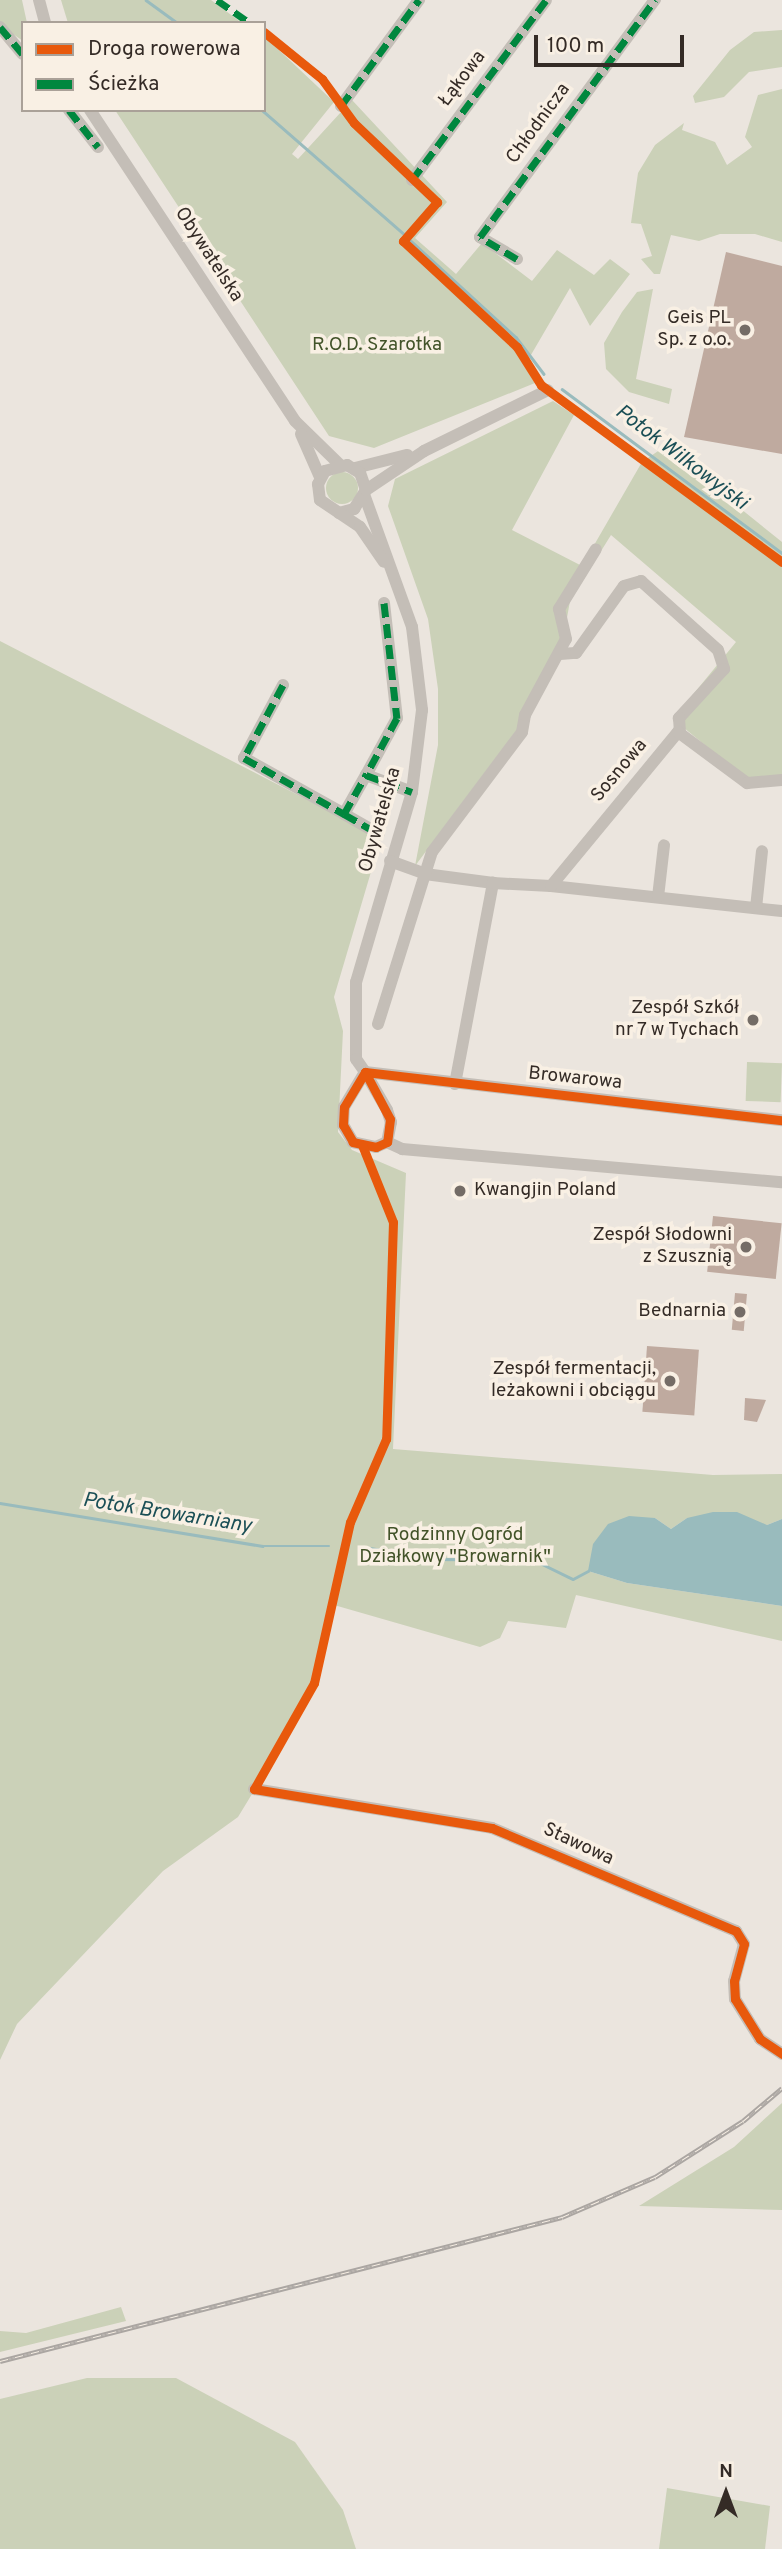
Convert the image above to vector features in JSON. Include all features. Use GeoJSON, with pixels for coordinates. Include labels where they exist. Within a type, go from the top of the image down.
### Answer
{"type":"FeatureCollection","features":[{"type":"Feature","properties":{"kind":"street"},"geometry":{"type":"LineString","coordinates":[[39,0],[44,21]]}},
{"type":"Feature","properties":{"kind":"street"},"geometry":{"type":"LineString","coordinates":[[341,106],[419,0]]}},
{"type":"Feature","properties":{"kind":"street","name":"Łąkowa"},"geometry":{"type":"LineString","coordinates":[[412,180],[546,0]]}},
{"type":"Feature","properties":{"kind":"street","name":"Chłodnicza"},"geometry":{"type":"LineString","coordinates":[[517,259],[480,237],[655,0]]}},
{"type":"Feature","properties":{"kind":"street"},"geometry":{"type":"LineString","coordinates":[[0,27],[21,51]]}},
{"type":"Feature","properties":{"kind":"street"},"geometry":{"type":"LineString","coordinates":[[71,112],[98,147]]}},
{"type":"Feature","properties":{"kind":"street","name":"Obywatelska"},"geometry":{"type":"LineString","coordinates":[[91,112],[295,421],[320,477]]}},
{"type":"Feature","properties":{"kind":"street"},"geometry":{"type":"LineString","coordinates":[[424,451],[355,468],[340,464],[320,477],[320,500],[339,513],[355,509],[365,494],[424,451],[548,390]]}},
{"type":"Feature","properties":{"kind":"street","name":"Obywatelska"},"geometry":{"type":"LineString","coordinates":[[295,421],[340,464]]}},
{"type":"Feature","properties":{"kind":"street"},"geometry":{"type":"LineString","coordinates":[[355,468],[365,494]]}},
{"type":"Feature","properties":{"kind":"street","name":"Obywatelska"},"geometry":{"type":"LineString","coordinates":[[365,494],[412,627],[421,684],[421,738],[412,792],[356,982],[353,1047],[389,1115],[387,1142]]}},
{"type":"Feature","properties":{"kind":"street","name":"Obywatelska"},"geometry":{"type":"LineString","coordinates":[[339,513],[360,527],[394,577]]}},
{"type":"Feature","properties":{"kind":"street"},"geometry":{"type":"LineString","coordinates":[[377,1024],[425,874],[458,813],[522,732],[525,715],[560,654],[566,626],[559,609],[596,549]]}},
{"type":"Feature","properties":{"kind":"street","name":"Sosnowa"},"geometry":{"type":"LineString","coordinates":[[551,886],[680,732],[679,718],[724,670],[718,650],[641,582],[624,586],[576,653],[560,654]]}},
{"type":"Feature","properties":{"kind":"street"},"geometry":{"type":"LineString","coordinates":[[344,814],[397,718],[384,603]]}},
{"type":"Feature","properties":{"kind":"street"},"geometry":{"type":"LineString","coordinates":[[283,685],[244,758],[379,834]]}},
{"type":"Feature","properties":{"kind":"street"},"geometry":{"type":"LineString","coordinates":[[680,732],[747,783],[782,780]]}},
{"type":"Feature","properties":{"kind":"street"},"geometry":{"type":"LineString","coordinates":[[366,775],[412,792]]}},
{"type":"Feature","properties":{"kind":"street"},"geometry":{"type":"LineString","coordinates":[[658,897],[664,845]]}},
{"type":"Feature","properties":{"kind":"street"},"geometry":{"type":"LineString","coordinates":[[756,908],[762,851]]}},
{"type":"Feature","properties":{"kind":"street"},"geometry":{"type":"LineString","coordinates":[[390,861],[425,874],[493,883],[551,886],[782,911]]}},
{"type":"Feature","properties":{"kind":"street"},"geometry":{"type":"LineString","coordinates":[[455,1084],[493,883]]}},
{"type":"Feature","properties":{"kind":"street"},"geometry":{"type":"LineString","coordinates":[[365,1072],[344,1107],[344,1128],[359,1145],[387,1142],[402,1149],[782,1182]]}},
{"type":"Feature","properties":{"kind":"street","name":"Browarowa"},"geometry":{"type":"LineString","coordinates":[[365,1072],[782,1120]]}},
{"type":"Feature","properties":{"kind":"street","name":"Stawowa"},"geometry":{"type":"LineString","coordinates":[[254,1789],[492,1828],[736,1931],[744,1944],[734,1981],[735,1999],[760,2039],[782,2054]]}},
{"type":"Feature","properties":{"kind":"green space"},"geometry":{"type":"Polygon","coordinates":[[[0,0],[22,0],[27,21],[21,21],[21,40],[0,25],[0,0]]]}},
{"type":"Feature","properties":{"kind":"green space"},"geometry":{"type":"Polygon","coordinates":[[[61,0],[211,0],[239,21],[67,21],[61,0]]]}},
{"type":"Feature","properties":{"kind":"green space"},"geometry":{"type":"Polygon","coordinates":[[[782,30],[782,67],[749,72],[724,97],[695,103],[693,96],[730,50],[754,32],[782,30]]]}},
{"type":"Feature","properties":{"kind":"green space","name":"R.O.D. Szarotka"},"geometry":{"type":"Polygon","coordinates":[[[266,38],[334,102],[292,154],[298,159],[352,100],[447,202],[415,238],[456,274],[482,243],[532,281],[557,250],[594,275],[610,259],[630,274],[590,326],[570,288],[528,360],[513,340],[421,262],[515,351],[535,383],[374,448],[329,436],[116,112],[266,112],[266,38]]]}},
{"type":"Feature","properties":{"kind":"green space"},"geometry":{"type":"Polygon","coordinates":[[[782,89],[782,242],[755,234],[720,234],[699,241],[671,235],[660,274],[654,274],[641,259],[652,256],[641,224],[631,223],[638,173],[655,145],[684,123],[682,130],[715,142],[727,165],[752,147],[745,137],[758,95],[782,89]]]}},
{"type":"Feature","properties":{"kind":"green space"},"geometry":{"type":"Polygon","coordinates":[[[653,289],[636,379],[672,389],[669,404],[629,392],[606,369],[604,343],[622,312],[637,292],[653,289]]]}},
{"type":"Feature","properties":{"kind":"green space"},"geometry":{"type":"Polygon","coordinates":[[[553,401],[574,415],[512,530],[582,566],[642,462],[664,447],[782,542],[782,777],[763,781],[743,776],[673,719],[736,642],[611,535],[570,601],[563,640],[519,727],[415,866],[438,745],[438,689],[428,619],[388,506],[395,479],[553,401]]]}},
{"type":"Feature","properties":{"kind":"green space"},"geometry":{"type":"Polygon","coordinates":[[[342,472],[354,476],[358,488],[354,500],[342,504],[330,500],[326,488],[330,476],[342,472]]]}},
{"type":"Feature","properties":{"kind":"green space","name":"Rodzinny Ogród Działkowy \"Browarnik\""},"geometry":{"type":"Polygon","coordinates":[[[0,641],[381,838],[334,997],[343,1031],[338,1132],[352,1150],[406,1173],[393,1449],[713,1475],[782,1474],[782,1519],[767,1525],[687,1518],[671,1529],[655,1518],[588,1571],[627,1583],[782,1606],[782,1641],[576,1595],[566,1628],[508,1621],[500,1638],[480,1647],[334,1605],[314,1683],[300,1715],[238,1817],[163,1871],[17,2024],[0,2060],[0,641]]]}},
{"type":"Feature","properties":{"kind":"green space"},"geometry":{"type":"Polygon","coordinates":[[[747,1062],[782,1063],[781,1102],[746,1101],[747,1062]]]}},
{"type":"Feature","properties":{"kind":"green space"},"geometry":{"type":"Polygon","coordinates":[[[782,2103],[782,2210],[639,2206],[734,2147],[782,2103]]]}},
{"type":"Feature","properties":{"kind":"green space"},"geometry":{"type":"Polygon","coordinates":[[[121,2307],[126,2321],[0,2352],[0,2331],[26,2333],[121,2307]]]}},
{"type":"Feature","properties":{"kind":"green space"},"geometry":{"type":"Polygon","coordinates":[[[87,2378],[176,2378],[295,2442],[343,2510],[356,2549],[0,2549],[0,2399],[87,2378]]]}},
{"type":"Feature","properties":{"kind":"green space"},"geometry":{"type":"Polygon","coordinates":[[[667,2488],[770,2506],[765,2549],[659,2549],[667,2488]]]}},
{"type":"Feature","properties":{"kind":"water"},"geometry":{"type":"Polygon","coordinates":[[[713,1512],[737,1512],[767,1525],[782,1519],[782,1606],[627,1583],[588,1571],[593,1544],[608,1524],[629,1516],[655,1518],[671,1529],[687,1518],[713,1512]]]}},
{"type":"Feature","properties":{"kind":"building","name":"Geis PL Sp. z o.o."},"geometry":{"type":"Polygon","coordinates":[[[726,252],[782,266],[782,454],[684,437],[726,252]]]}},
{"type":"Feature","properties":{"kind":"building","name":"Zespół Słodowni z Szusznią"},"geometry":{"type":"Polygon","coordinates":[[[713,1216],[782,1223],[776,1279],[707,1272],[713,1216]]]}},
{"type":"Feature","properties":{"kind":"building","name":"Bednarnia"},"geometry":{"type":"Polygon","coordinates":[[[735,1293],[747,1294],[744,1331],[732,1330],[735,1293]]]}},
{"type":"Feature","properties":{"kind":"building","name":"Zespół fermentacji, leżakowni i obciągu"},"geometry":{"type":"Polygon","coordinates":[[[647,1346],[699,1350],[694,1415],[642,1412],[647,1346]]]}},
{"type":"Feature","properties":{"kind":"building"},"geometry":{"type":"Polygon","coordinates":[[[745,1398],[766,1400],[757,1422],[744,1420],[745,1398]]]}},
{"type":"Feature","properties":{"kind":"waterway","name":"Potok Wilkowyjski"},"geometry":{"type":"LineString","coordinates":[[146,0],[175,21]]}},
{"type":"Feature","properties":{"kind":"waterway","name":"Potok Wilkowyjski"},"geometry":{"type":"LineString","coordinates":[[264,112],[404,234]]}},
{"type":"Feature","properties":{"kind":"waterway","name":"Potok Wilkowyjski"},"geometry":{"type":"LineString","coordinates":[[410,240],[516,337],[544,374]]}},
{"type":"Feature","properties":{"kind":"waterway","name":"Potok Wilkowyjski"},"geometry":{"type":"LineString","coordinates":[[562,389],[782,553]]}},
{"type":"Feature","properties":{"kind":"waterway","name":"Potok Browarniany"},"geometry":{"type":"LineString","coordinates":[[0,1503],[263,1546],[329,1546]]}},
{"type":"Feature","properties":{"kind":"waterway","name":"Potok Browarniany"},"geometry":{"type":"LineString","coordinates":[[364,1547],[436,1559],[534,1560],[573,1579],[588,1571]]}},
{"type":"Feature","properties":{"kind":"railway"},"geometry":{"type":"LineString","coordinates":[[0,2361],[562,2217],[655,2177],[743,2121],[782,2088]]}},
{"type":"Feature","properties":{"kind":"marked path"},"geometry":{"type":"LineString","coordinates":[[217,0],[247,21]]}},
{"type":"Feature","properties":{"kind":"marked path"},"geometry":{"type":"LineString","coordinates":[[341,106],[419,0]]}},
{"type":"Feature","properties":{"kind":"marked path"},"geometry":{"type":"LineString","coordinates":[[412,180],[546,0]]}},
{"type":"Feature","properties":{"kind":"marked path"},"geometry":{"type":"LineString","coordinates":[[517,259],[480,237],[655,0]]}},
{"type":"Feature","properties":{"kind":"marked path"},"geometry":{"type":"LineString","coordinates":[[0,27],[21,52]]}},
{"type":"Feature","properties":{"kind":"marked path"},"geometry":{"type":"LineString","coordinates":[[71,112],[98,147]]}},
{"type":"Feature","properties":{"kind":"marked path"},"geometry":{"type":"LineString","coordinates":[[384,603],[397,718],[366,775],[412,792]]}},
{"type":"Feature","properties":{"kind":"marked path"},"geometry":{"type":"LineString","coordinates":[[283,685],[244,758],[344,814],[366,775]]}},
{"type":"Feature","properties":{"kind":"marked path"},"geometry":{"type":"LineString","coordinates":[[344,814],[379,834]]}},
{"type":"Feature","properties":{"kind":"cycle path"},"geometry":{"type":"LineString","coordinates":[[266,34],[322,79],[354,123],[437,202],[403,241],[517,347],[541,385],[782,562]]}},
{"type":"Feature","properties":{"kind":"cycle path"},"geometry":{"type":"LineString","coordinates":[[365,1072],[782,1120]]}},
{"type":"Feature","properties":{"kind":"cycle path"},"geometry":{"type":"LineString","coordinates":[[365,1072],[390,1119],[387,1142],[376,1147],[353,1142],[343,1125],[344,1107],[365,1072]]}},
{"type":"Feature","properties":{"kind":"cycle path"},"geometry":{"type":"LineString","coordinates":[[362,1145],[393,1222],[386,1439],[350,1522],[314,1683],[254,1789],[492,1828],[736,1931],[744,1944],[734,1981],[735,1999],[760,2039],[782,2054]]}},
{"type":"Feature","properties":{"kind":"place","name":"Geis PL Sp. z o.o."},"geometry":{"type":"Point","coordinates":[745,330]}},
{"type":"Feature","properties":{"kind":"place","name":"Zespół Szkół nr 7 w Tychach"},"geometry":{"type":"Point","coordinates":[753,1020]}},
{"type":"Feature","properties":{"kind":"place","name":"Kwangjin Poland"},"geometry":{"type":"Point","coordinates":[460,1191]}},
{"type":"Feature","properties":{"kind":"place","name":"Zespół Słodowni z Szusznią"},"geometry":{"type":"Point","coordinates":[746,1247]}},
{"type":"Feature","properties":{"kind":"place","name":"Bednarnia"},"geometry":{"type":"Point","coordinates":[740,1312]}},
{"type":"Feature","properties":{"kind":"place","name":"Zespół fermentacji, leżakowni i obciągu"},"geometry":{"type":"Point","coordinates":[670,1381]}}]}
